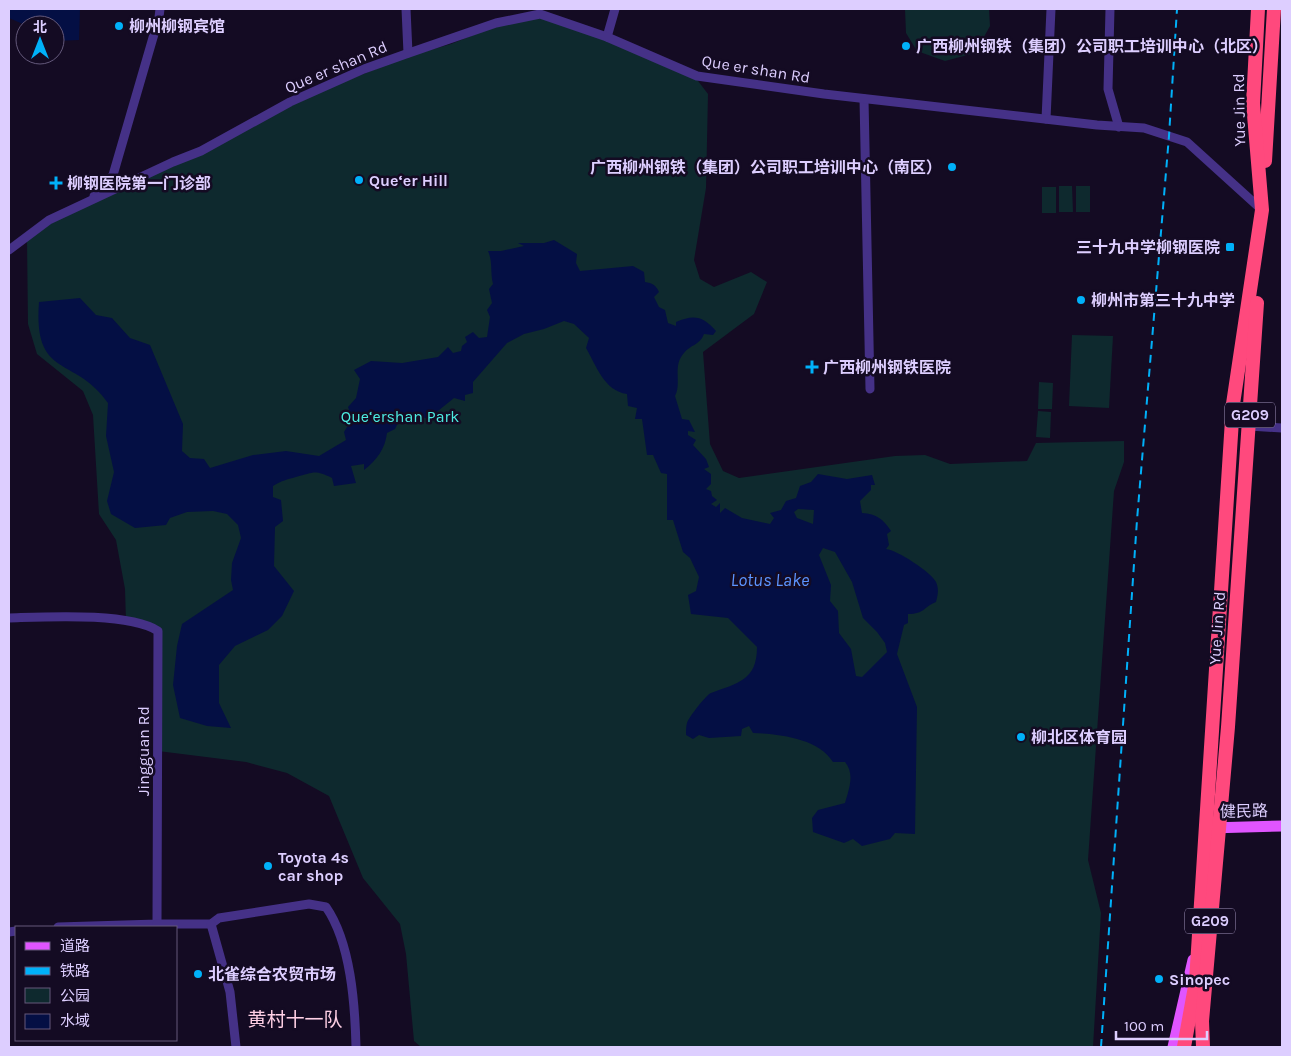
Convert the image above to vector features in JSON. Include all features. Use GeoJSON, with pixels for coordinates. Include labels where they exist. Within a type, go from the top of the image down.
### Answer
{"type":"FeatureCollection","features":[{"type":"Feature","properties":{"kind":"highway","name":"Yue Jin Rd"},"geometry":{"type":"LineString","coordinates":[[1190,1022],[1212,825],[1228,727],[1249,426],[1262,210],[1254,104],[1258,9]]}},
{"type":"Feature","properties":{"kind":"highway","name":"Yue Jin Rd"},"geometry":{"type":"LineString","coordinates":[[1190,1022],[1212,825],[1233,404],[1262,210],[1276,99],[1277,76],[1274,9]]}},
{"type":"Feature","properties":{"kind":"highway"},"geometry":{"type":"LineString","coordinates":[[1255,80],[1277,76]]}},
{"type":"Feature","properties":{"kind":"highway"},"geometry":{"type":"LineString","coordinates":[[1254,104],[1276,99]]}},
{"type":"Feature","properties":{"kind":"highway","name":"G209"},"geometry":{"type":"LineString","coordinates":[[1183,1047],[1190,1022]]}},
{"type":"Feature","properties":{"kind":"highway","name":"G209"},"geometry":{"type":"LineString","coordinates":[[1190,1022],[1201,1047]]}},
{"type":"Feature","properties":{"kind":"main road","name":"健民路"},"geometry":{"type":"LineString","coordinates":[[1212,825],[1282,820]]}},
{"type":"Feature","properties":{"kind":"main road","name":"健民路"},"geometry":{"type":"LineString","coordinates":[[1212,825],[1282,826]]}},
{"type":"Feature","properties":{"kind":"main road"},"geometry":{"type":"LineString","coordinates":[[1173,1047],[1190,1022]]}},
{"type":"Feature","properties":{"kind":"street"},"geometry":{"type":"LineString","coordinates":[[91,200],[114,175],[160,9]]}},
{"type":"Feature","properties":{"kind":"street"},"geometry":{"type":"LineString","coordinates":[[406,9],[408,53]]}},
{"type":"Feature","properties":{"kind":"street"},"geometry":{"type":"LineString","coordinates":[[607,37],[615,9]]}},
{"type":"Feature","properties":{"kind":"street"},"geometry":{"type":"LineString","coordinates":[[1046,119],[1051,9]]}},
{"type":"Feature","properties":{"kind":"street"},"geometry":{"type":"LineString","coordinates":[[1110,9],[1108,89],[1119,127]]}},
{"type":"Feature","properties":{"kind":"street","name":"Que er shan Rd"},"geometry":{"type":"LineString","coordinates":[[9,250],[49,220],[201,151],[290,102],[364,69],[496,23],[540,14],[607,37],[697,76],[864,99],[1119,127],[1144,128],[1186,142],[1262,210]]}},
{"type":"Feature","properties":{"kind":"street"},"geometry":{"type":"LineString","coordinates":[[864,99],[870,389]]}},
{"type":"Feature","properties":{"kind":"street"},"geometry":{"type":"LineString","coordinates":[[1249,426],[1282,428]]}},
{"type":"Feature","properties":{"kind":"street","name":"Jingguan Rd"},"geometry":{"type":"LineString","coordinates":[[9,618],[116,620],[148,625],[158,631],[157,924]]}},
{"type":"Feature","properties":{"kind":"street"},"geometry":{"type":"LineString","coordinates":[[91,926],[211,924],[219,918],[309,904],[326,907],[337,930],[352,988],[356,1047]]}},
{"type":"Feature","properties":{"kind":"street"},"geometry":{"type":"LineString","coordinates":[[211,924],[230,992],[236,1047]]}},
{"type":"Feature","properties":{"kind":"green space"},"geometry":{"type":"Polygon","coordinates":[[[905,9],[989,9],[990,26],[975,53],[945,61],[917,51],[906,33],[905,9]]]}},
{"type":"Feature","properties":{"kind":"green space","name":"Que‘ershan Park"},"geometry":{"type":"Polygon","coordinates":[[[541,17],[607,40],[695,77],[708,94],[706,188],[694,260],[700,279],[714,287],[751,272],[767,282],[754,314],[703,352],[710,444],[723,471],[739,478],[895,456],[925,455],[950,464],[1027,461],[1036,443],[1124,441],[1124,462],[1114,491],[1088,860],[1101,913],[1093,1047],[421,1047],[414,1041],[406,954],[400,924],[363,878],[329,796],[287,773],[246,762],[158,751],[158,631],[126,621],[125,589],[116,540],[99,514],[93,415],[83,391],[37,354],[28,324],[27,240],[52,222],[291,103],[406,57],[451,44],[496,26],[541,17]]]}},
{"type":"Feature","properties":{"kind":"green space"},"geometry":{"type":"Polygon","coordinates":[[[1059,186],[1072,186],[1073,212],[1059,212],[1059,186]]]}},
{"type":"Feature","properties":{"kind":"green space"},"geometry":{"type":"Polygon","coordinates":[[[1076,186],[1090,186],[1090,212],[1076,212],[1076,186]]]}},
{"type":"Feature","properties":{"kind":"green space"},"geometry":{"type":"Polygon","coordinates":[[[1042,187],[1056,187],[1056,213],[1042,213],[1042,187]]]}},
{"type":"Feature","properties":{"kind":"green space"},"geometry":{"type":"Polygon","coordinates":[[[1072,335],[1113,336],[1109,408],[1069,406],[1072,335]]]}},
{"type":"Feature","properties":{"kind":"green space"},"geometry":{"type":"Polygon","coordinates":[[[1039,382],[1053,383],[1052,409],[1038,409],[1039,382]]]}},
{"type":"Feature","properties":{"kind":"green space"},"geometry":{"type":"Polygon","coordinates":[[[1038,411],[1051,412],[1050,438],[1036,437],[1038,411]]]}},
{"type":"Feature","properties":{"kind":"water"},"geometry":{"type":"Polygon","coordinates":[[[9,9],[80,9],[79,40],[65,41],[65,15],[15,15],[15,21],[9,18],[9,9]]]}},
{"type":"Feature","properties":{"kind":"water","name":"Lotus Lake"},"geometry":{"type":"Polygon","coordinates":[[[554,240],[577,254],[576,263],[580,271],[633,266],[644,272],[645,282],[654,285],[658,290],[659,292],[654,297],[659,307],[665,310],[668,323],[676,326],[676,322],[693,317],[707,322],[716,331],[713,335],[704,334],[680,358],[678,386],[675,396],[682,419],[689,420],[695,432],[688,431],[688,435],[696,440],[693,445],[706,459],[709,467],[704,469],[711,474],[711,484],[706,489],[711,491],[712,496],[717,500],[711,504],[716,507],[720,503],[720,513],[725,508],[742,518],[770,524],[774,518],[770,513],[781,510],[786,501],[796,498],[800,486],[811,482],[818,474],[847,479],[872,475],[875,485],[871,485],[871,490],[860,501],[862,513],[876,516],[885,523],[891,531],[887,534],[889,545],[886,549],[898,553],[921,567],[936,582],[938,590],[936,602],[921,612],[908,614],[908,623],[904,625],[897,654],[917,707],[915,834],[895,833],[890,839],[862,846],[853,839],[844,843],[813,832],[812,818],[818,810],[845,803],[850,777],[850,772],[845,762],[833,762],[818,747],[786,736],[753,733],[749,726],[742,729],[741,736],[709,738],[699,735],[693,739],[686,735],[688,720],[705,698],[711,693],[737,683],[749,674],[756,658],[757,647],[728,618],[691,614],[688,595],[696,591],[699,577],[690,558],[683,552],[673,520],[667,520],[667,474],[661,473],[653,455],[647,455],[642,419],[635,419],[637,408],[628,406],[627,394],[612,388],[597,369],[586,348],[589,338],[574,324],[564,321],[524,334],[507,343],[473,382],[473,393],[465,395],[465,401],[454,398],[428,419],[420,416],[399,421],[395,429],[387,433],[382,449],[369,466],[364,470],[364,464],[351,466],[356,483],[334,486],[332,478],[321,473],[314,473],[284,480],[273,486],[273,497],[281,500],[283,521],[275,527],[274,566],[294,591],[282,616],[268,630],[235,646],[219,665],[219,703],[231,728],[207,726],[180,718],[173,685],[177,646],[182,624],[233,590],[231,580],[232,563],[241,538],[238,525],[227,514],[213,511],[187,512],[170,518],[166,525],[135,528],[111,514],[107,501],[114,472],[106,436],[108,403],[95,388],[49,356],[43,344],[39,327],[39,302],[80,298],[96,315],[112,318],[130,338],[150,345],[183,424],[182,451],[190,458],[204,459],[210,468],[253,455],[286,451],[319,456],[346,440],[344,432],[352,419],[348,407],[356,398],[360,379],[354,370],[371,361],[402,363],[438,357],[448,347],[453,353],[461,351],[462,346],[467,342],[465,337],[473,332],[479,338],[487,337],[490,317],[487,310],[492,303],[489,289],[493,284],[488,251],[501,251],[524,246],[518,243],[544,243],[554,240]],[[798,509],[794,512],[797,518],[813,524],[814,510],[798,509]],[[823,548],[819,555],[831,585],[830,601],[838,611],[839,633],[851,649],[856,676],[862,677],[887,652],[885,643],[863,618],[852,582],[835,552],[823,548]]]}},
{"type":"Feature","properties":{"kind":"railway"},"geometry":{"type":"LineString","coordinates":[[1101,1047],[1137,520],[1169,136],[1177,9]]}},
{"type":"Feature","properties":{"kind":"place","name":"柳州柳钢宾馆"},"geometry":{"type":"Point","coordinates":[119,26]}},
{"type":"Feature","properties":{"kind":"place","name":"广西柳州钢铁（集团）公司职工培训中心（北区）"},"geometry":{"type":"Point","coordinates":[906,46]}},
{"type":"Feature","properties":{"kind":"place","name":"广西柳州钢铁（集团）公司职工培训中心（南区）"},"geometry":{"type":"Point","coordinates":[952,167]}},
{"type":"Feature","properties":{"kind":"place","name":"Que‘er Hill"},"geometry":{"type":"Point","coordinates":[359,180]}},
{"type":"Feature","properties":{"kind":"place","name":"柳钢医院第一门诊部"},"geometry":{"type":"Point","coordinates":[56,183]}},
{"type":"Feature","properties":{"kind":"place","name":"三十九中学柳钢医院"},"geometry":{"type":"Point","coordinates":[1230,247]}},
{"type":"Feature","properties":{"kind":"place","name":"柳州市第三十九中学"},"geometry":{"type":"Point","coordinates":[1081,300]}},
{"type":"Feature","properties":{"kind":"place","name":"广西柳州钢铁医院"},"geometry":{"type":"Point","coordinates":[812,367]}},
{"type":"Feature","properties":{"kind":"place","name":"柳北区体育园"},"geometry":{"type":"Point","coordinates":[1021,737]}},
{"type":"Feature","properties":{"kind":"place","name":"Toyota 4s car shop"},"geometry":{"type":"Point","coordinates":[268,866]}},
{"type":"Feature","properties":{"kind":"place","name":"北雀综合农贸市场"},"geometry":{"type":"Point","coordinates":[198,974]}},
{"type":"Feature","properties":{"kind":"place","name":"Sinopec"},"geometry":{"type":"Point","coordinates":[1159,979]}},
{"type":"Feature","properties":{"kind":"district","name":"黄村十一队"},"geometry":{"type":"Point","coordinates":[295,1020]}}]}
